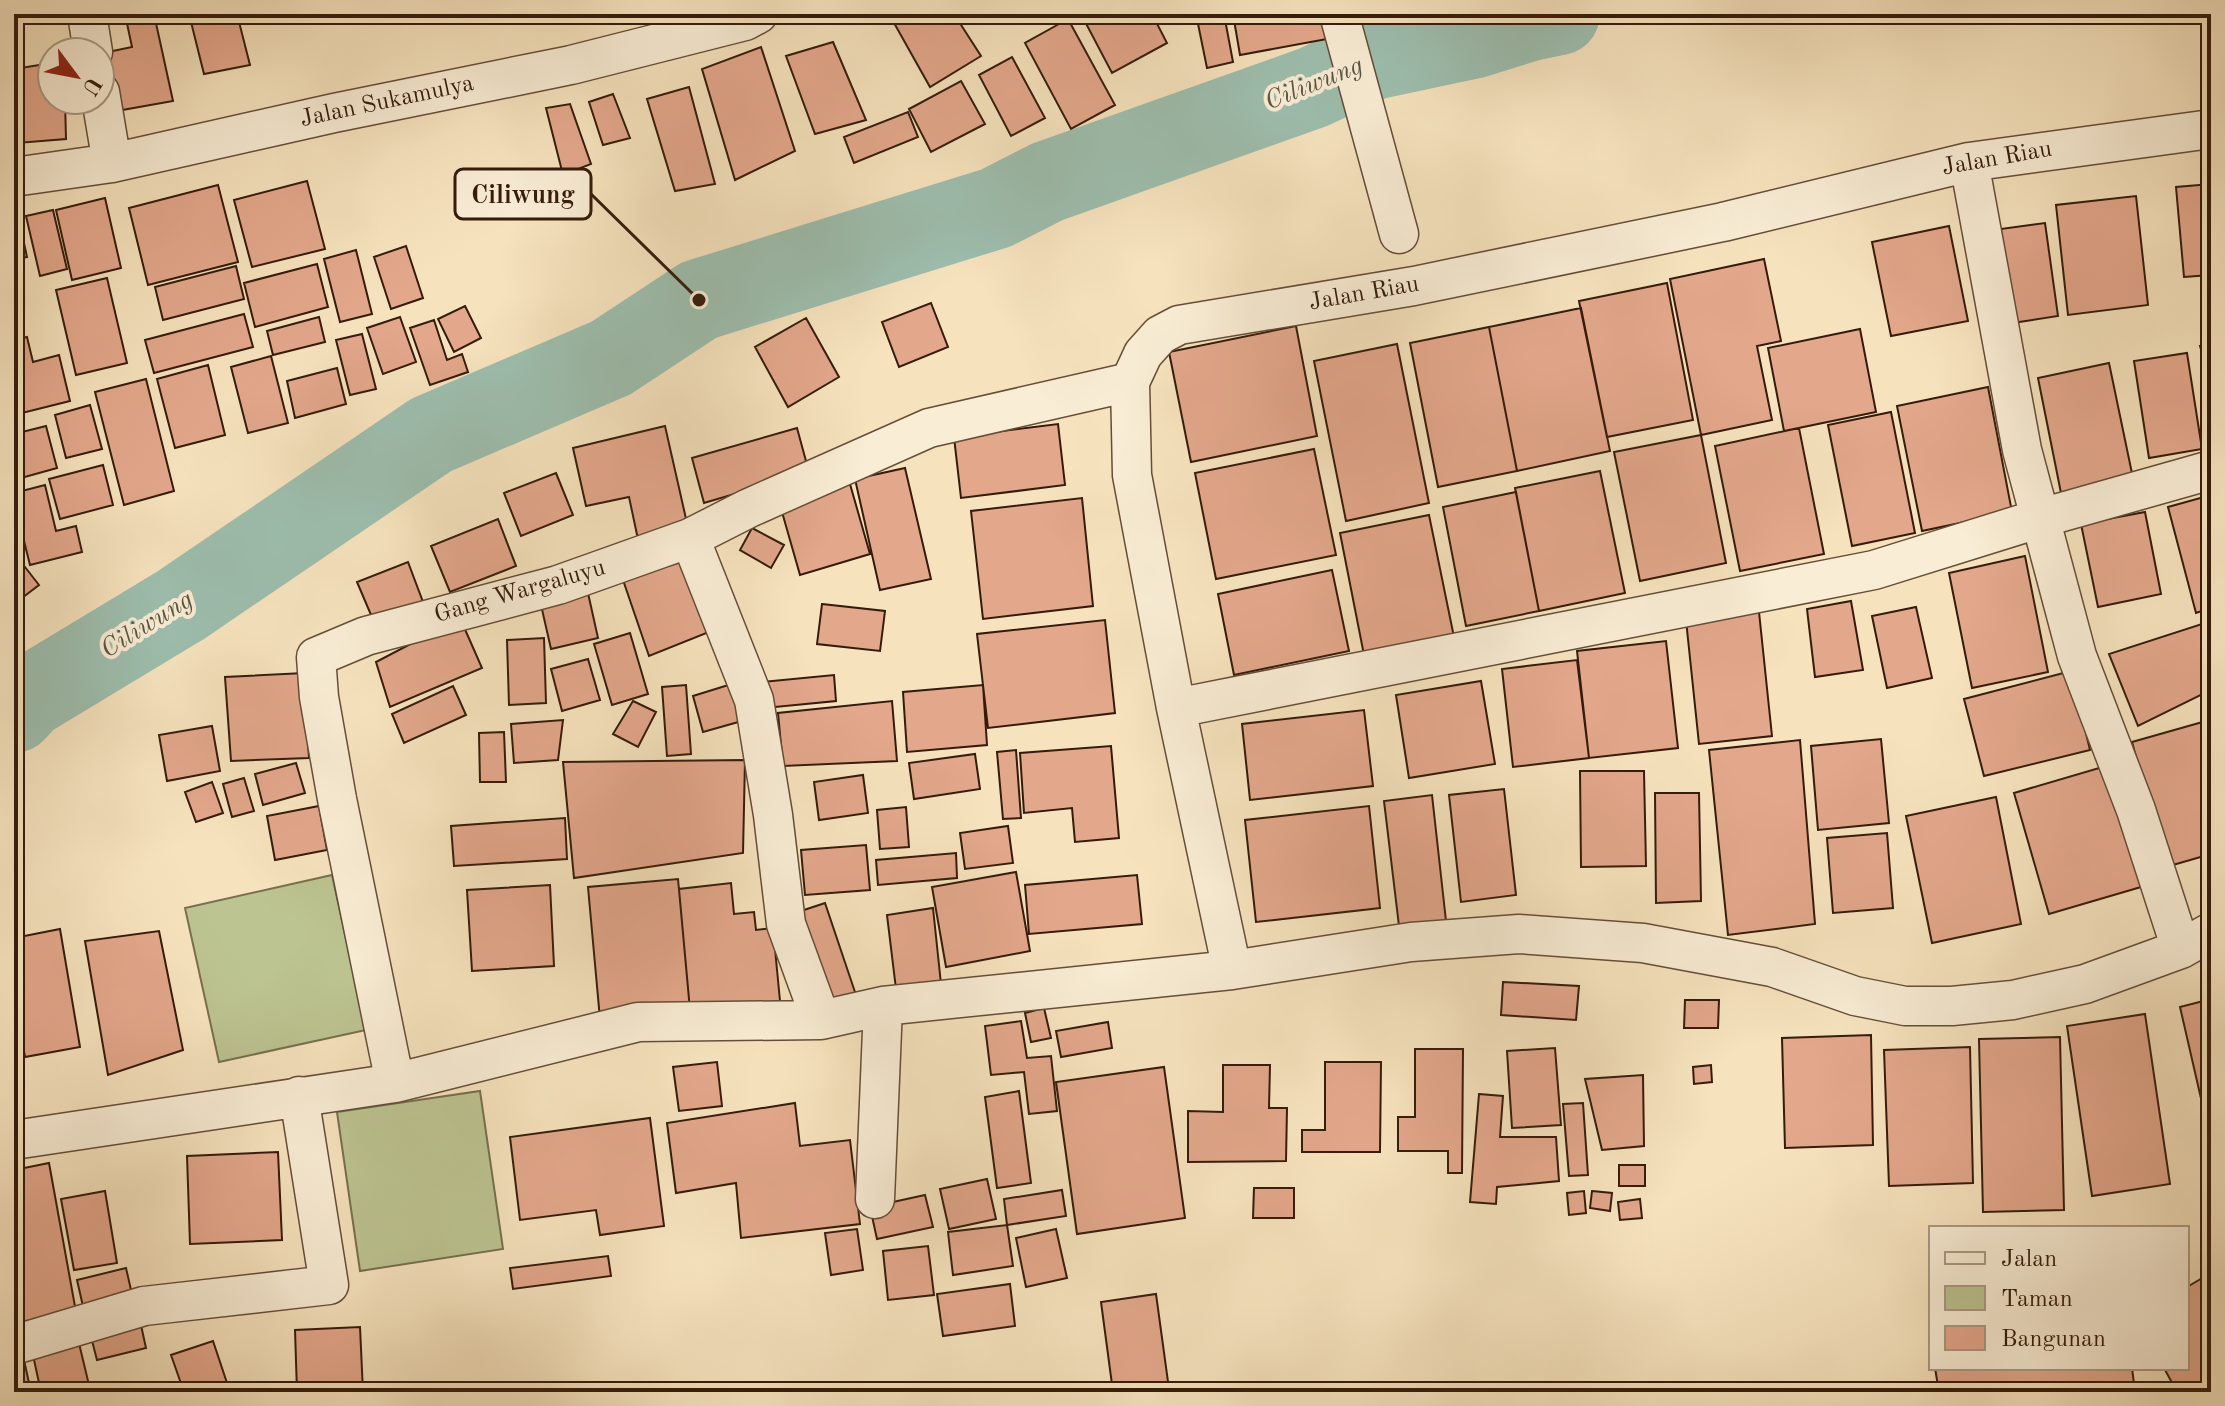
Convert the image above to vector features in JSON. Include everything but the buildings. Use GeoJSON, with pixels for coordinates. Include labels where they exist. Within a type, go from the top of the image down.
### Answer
{"type":"FeatureCollection","features":[{"type":"Feature","properties":{"kind":"street"},"geometry":{"type":"LineString","coordinates":[[87,14],[90,36]]}},
{"type":"Feature","properties":{"kind":"street","name":"Jalan Sukamulya"},"geometry":{"type":"LineString","coordinates":[[14,177],[112,163],[334,113],[571,65],[745,21],[758,14]]}},
{"type":"Feature","properties":{"kind":"street"},"geometry":{"type":"LineString","coordinates":[[1339,14],[1399,234]]}},
{"type":"Feature","properties":{"kind":"street"},"geometry":{"type":"LineString","coordinates":[[104,116],[112,163]]}},
{"type":"Feature","properties":{"kind":"street","name":"Jalan Riau"},"geometry":{"type":"LineString","coordinates":[[1232,970],[1176,708],[1132,475],[1130,382],[1143,354],[1160,335],[1179,325],[1414,286],[1723,222],[1969,162],[2211,129]]}},
{"type":"Feature","properties":{"kind":"street"},"geometry":{"type":"LineString","coordinates":[[14,1140],[395,1083],[638,1022],[821,1020],[883,1006],[1232,970],[1411,942],[1519,934],[1643,943],[1772,967],[1855,996],[1905,1006],[1952,1006],[2013,1000],[2085,984],[2196,940],[2136,810],[2077,656],[2016,420],[1969,162]]}},
{"type":"Feature","properties":{"kind":"street","name":"Gang Wargaluyu"},"geometry":{"type":"LineString","coordinates":[[395,1083],[335,784],[319,697],[316,657],[366,636],[558,585],[690,538],[749,508],[929,428],[1130,382]]}},
{"type":"Feature","properties":{"kind":"street"},"geometry":{"type":"LineString","coordinates":[[1176,708],[1874,570],[2211,470]]}},
{"type":"Feature","properties":{"kind":"street"},"geometry":{"type":"LineString","coordinates":[[690,538],[754,700],[773,815],[786,924],[821,1020]]}},
{"type":"Feature","properties":{"kind":"street"},"geometry":{"type":"LineString","coordinates":[[875,1199],[883,1006]]}},
{"type":"Feature","properties":{"kind":"street"},"geometry":{"type":"LineString","coordinates":[[14,1345],[144,1306],[329,1285],[299,1096]]}},
{"type":"Feature","properties":{"kind":"green space"},"geometry":{"type":"Polygon","coordinates":[[[332,875],[366,1030],[219,1062],[185,908],[332,875]]]}},
{"type":"Feature","properties":{"kind":"green space"},"geometry":{"type":"Polygon","coordinates":[[[480,1091],[503,1249],[360,1271],[337,1112],[480,1091]]]}},
{"type":"Feature","properties":{"kind":"waterway","name":"Ciliwung"},"geometry":{"type":"LineString","coordinates":[[14,712],[27,698],[181,605],[431,435],[611,358],[699,300],[996,208],[1047,182],[1314,87],[1373,59],[1472,38],[1559,14]]}},
{"type":"Feature","properties":{"kind":"place","name":"Ciliwung"},"geometry":{"type":"Point","coordinates":[699,300]}}]}
